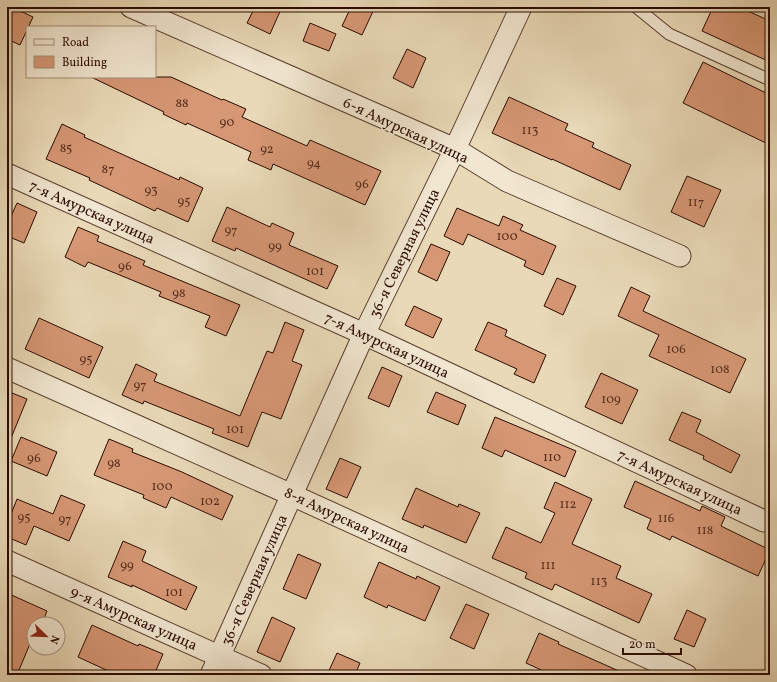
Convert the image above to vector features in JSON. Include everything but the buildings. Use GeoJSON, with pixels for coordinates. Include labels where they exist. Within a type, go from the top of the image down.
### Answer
{"type":"FeatureCollection","features":[{"type":"Feature","properties":{"kind":"street","name":"6-я Амурская улица"},"geometry":{"type":"LineString","coordinates":[[131,7],[455,149],[507,181],[680,256]]}},
{"type":"Feature","properties":{"kind":"street","name":"36-я Северная улица"},"geometry":{"type":"LineString","coordinates":[[211,675],[364,334],[455,149],[521,7]]}},
{"type":"Feature","properties":{"kind":"street","name":"7-я Амурская улица"},"geometry":{"type":"LineString","coordinates":[[7,174],[364,334],[764,521]]}},
{"type":"Feature","properties":{"kind":"street","name":"8-я Амурская улица"},"geometry":{"type":"LineString","coordinates":[[7,368],[292,495],[686,675]]}},
{"type":"Feature","properties":{"kind":"street","name":"9-я Амурская улица"},"geometry":{"type":"LineString","coordinates":[[7,561],[261,675]]}},
{"type":"Feature","properties":{"kind":"lane"},"geometry":{"type":"LineString","coordinates":[[636,7],[669,34],[770,80]]}}]}
